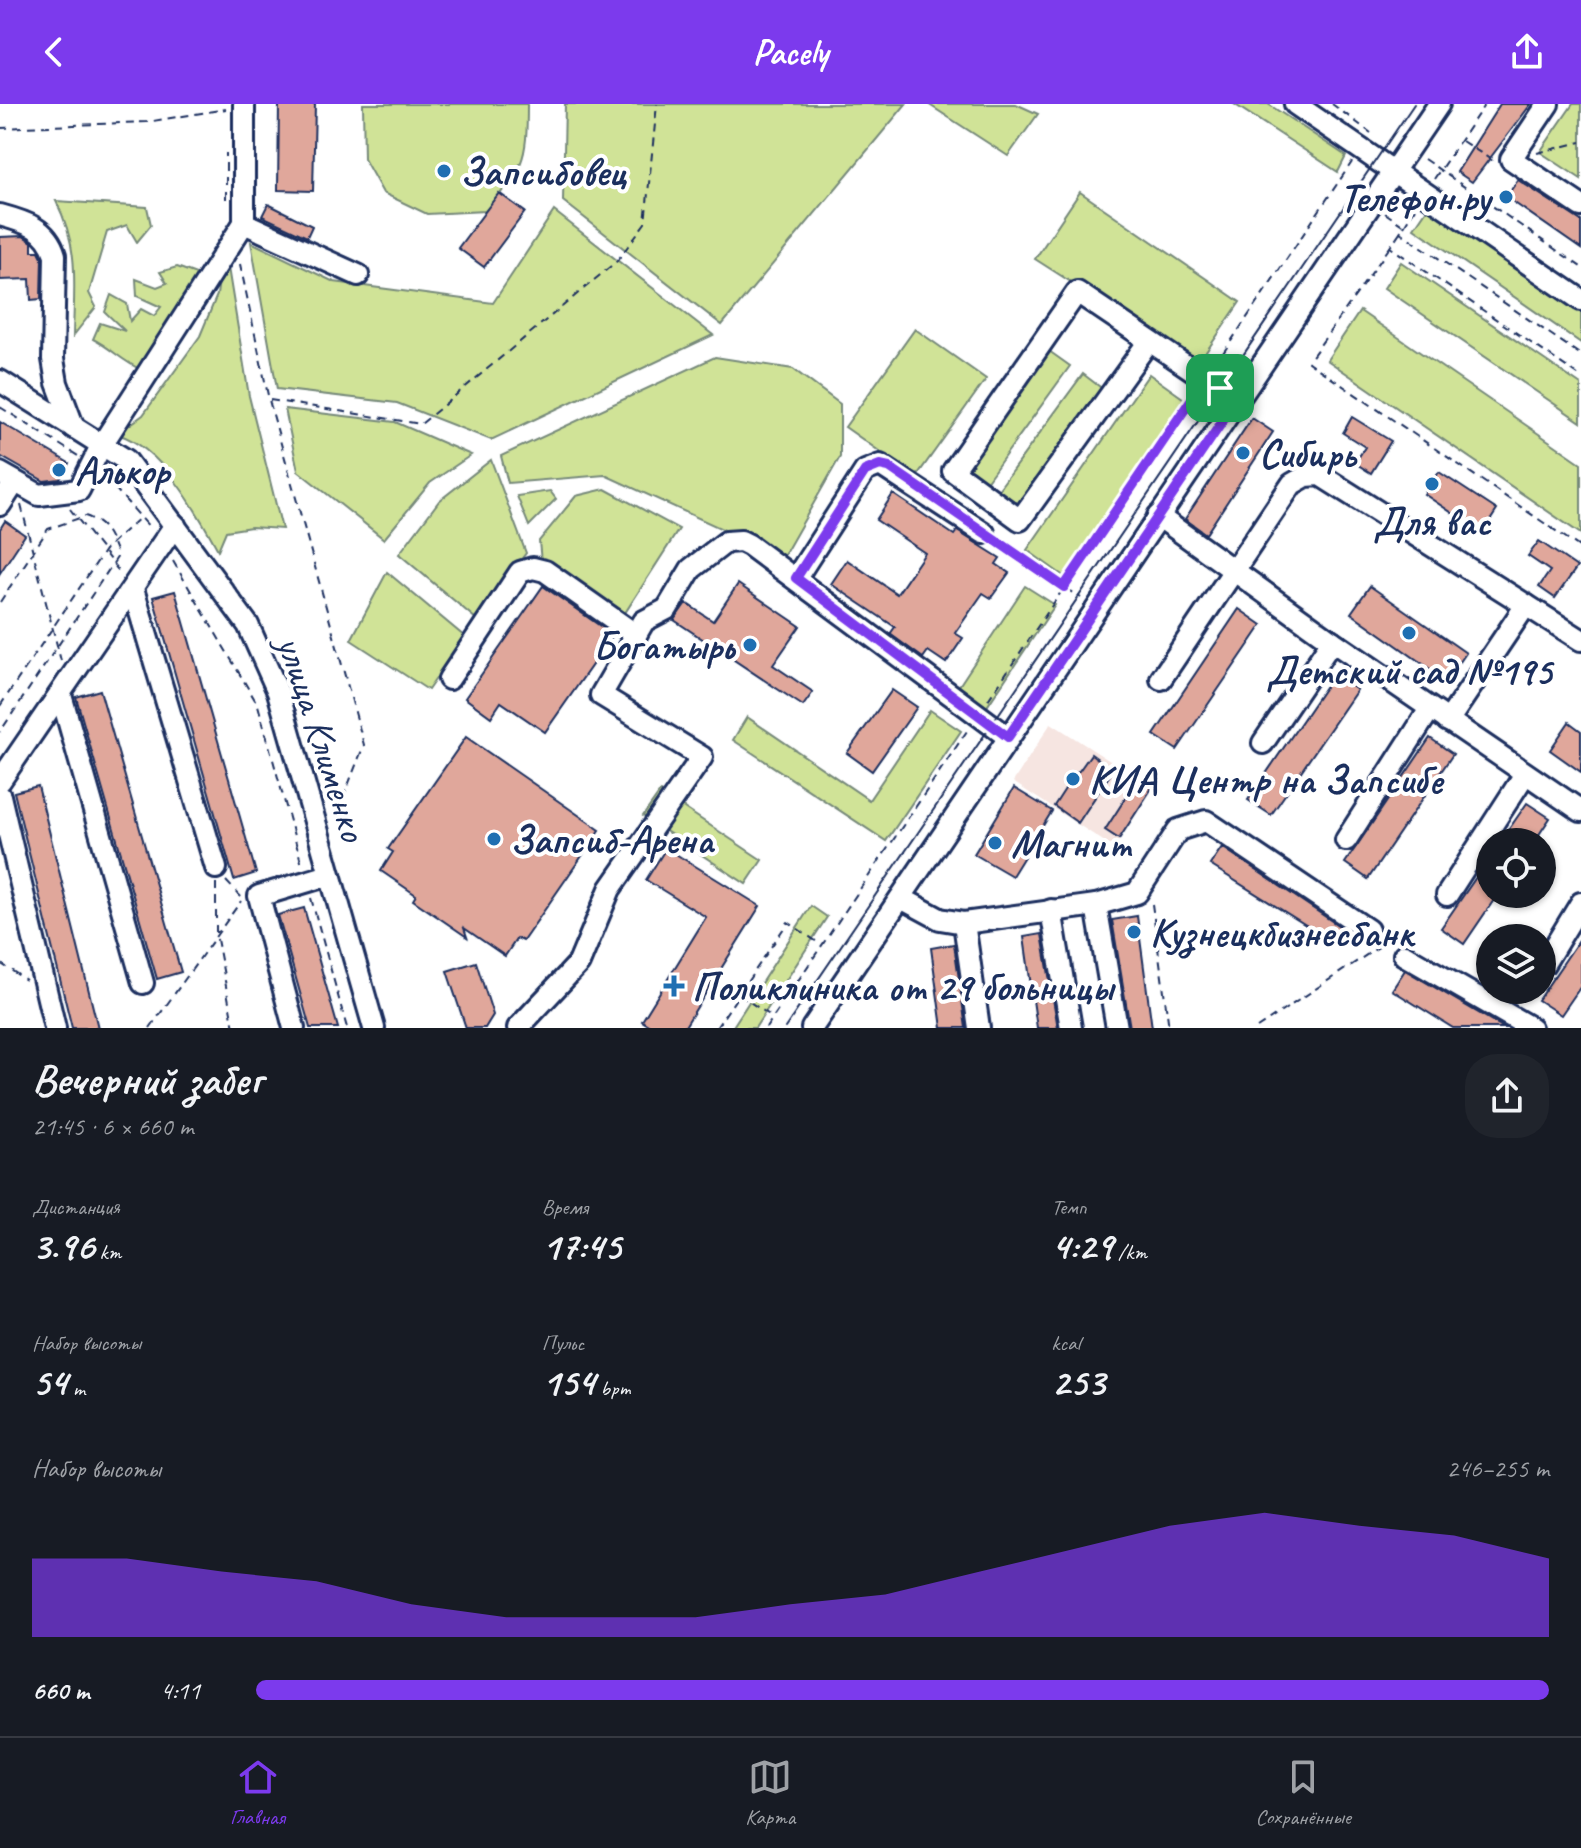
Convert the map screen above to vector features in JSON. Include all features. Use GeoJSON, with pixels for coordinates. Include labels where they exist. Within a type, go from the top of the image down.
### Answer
{"type":"FeatureCollection","features":[{"type":"Feature","properties":{"kind":"street"},"geometry":{"type":"LineString","coordinates":[[0,505],[8,477],[39,495],[79,490],[101,446],[239,231],[244,104]]}},
{"type":"Feature","properties":{"kind":"street"},"geometry":{"type":"LineString","coordinates":[[1295,104],[1581,300]]}},
{"type":"Feature","properties":{"kind":"street"},"geometry":{"type":"LineString","coordinates":[[812,1028],[1439,104]]}},
{"type":"Feature","properties":{"kind":"street"},"geometry":{"type":"LineString","coordinates":[[1548,104],[1511,159],[1581,206]]}},
{"type":"Feature","properties":{"kind":"street"},"geometry":{"type":"LineString","coordinates":[[0,215],[29,223],[50,240],[55,255],[53,359],[57,383],[74,428]]}},
{"type":"Feature","properties":{"kind":"street"},"geometry":{"type":"LineString","coordinates":[[239,231],[358,275]]}},
{"type":"Feature","properties":{"kind":"street"},"geometry":{"type":"LineString","coordinates":[[1149,341],[1020,520],[953,471],[1077,292],[1237,400]]}},
{"type":"Feature","properties":{"kind":"street","name":"улица Клименко"},"geometry":{"type":"LineString","coordinates":[[0,381],[126,460],[248,625],[278,692],[374,1028]]}},
{"type":"Feature","properties":{"kind":"street"},"geometry":{"type":"LineString","coordinates":[[796,578],[865,471],[880,465],[889,467],[984,533]]}},
{"type":"Feature","properties":{"kind":"street"},"geometry":{"type":"LineString","coordinates":[[1161,679],[1292,484],[1306,476],[1320,475],[1581,640]]}},
{"type":"Feature","properties":{"kind":"street"},"geometry":{"type":"LineString","coordinates":[[1158,516],[1332,641],[1581,811]]}},
{"type":"Feature","properties":{"kind":"street"},"geometry":{"type":"LineString","coordinates":[[0,781],[175,525]]}},
{"type":"Feature","properties":{"kind":"street"},"geometry":{"type":"LineString","coordinates":[[518,1028],[579,963],[610,889],[702,757],[601,695],[644,621],[667,609],[691,569],[726,542],[741,541],[749,545],[1008,737]]}},
{"type":"Feature","properties":{"kind":"street"},"geometry":{"type":"LineString","coordinates":[[449,679],[520,572],[533,568],[545,571],[636,635]]}},
{"type":"Feature","properties":{"kind":"street"},"geometry":{"type":"LineString","coordinates":[[133,589],[216,868]]}},
{"type":"Feature","properties":{"kind":"street"},"geometry":{"type":"LineString","coordinates":[[1448,721],[1526,605]]}},
{"type":"Feature","properties":{"kind":"street"},"geometry":{"type":"LineString","coordinates":[[1263,743],[1332,641]]}},
{"type":"Feature","properties":{"kind":"street"},"geometry":{"type":"LineString","coordinates":[[64,690],[143,983]]}},
{"type":"Feature","properties":{"kind":"street"},"geometry":{"type":"LineString","coordinates":[[1346,840],[1430,709]]}},
{"type":"Feature","properties":{"kind":"street"},"geometry":{"type":"LineString","coordinates":[[1447,895],[1525,774]]}},
{"type":"Feature","properties":{"kind":"street"},"geometry":{"type":"LineString","coordinates":[[0,796],[55,1028]]}},
{"type":"Feature","properties":{"kind":"street"},"geometry":{"type":"LineString","coordinates":[[901,898],[940,919],[964,923],[1096,905],[1137,893],[1178,830],[1206,821],[1368,930]]}},
{"type":"Feature","properties":{"kind":"street"},"geometry":{"type":"LineString","coordinates":[[294,1028],[250,898],[329,875]]}},
{"type":"Feature","properties":{"kind":"street"},"geometry":{"type":"LineString","coordinates":[[1556,944],[1581,903]]}},
{"type":"Feature","properties":{"kind":"street"},"geometry":{"type":"LineString","coordinates":[[1096,905],[1117,1028]]}},
{"type":"Feature","properties":{"kind":"street"},"geometry":{"type":"LineString","coordinates":[[1051,910],[1071,1028]]}},
{"type":"Feature","properties":{"kind":"street"},"geometry":{"type":"LineString","coordinates":[[964,923],[979,1028]]}},
{"type":"Feature","properties":{"kind":"street"},"geometry":{"type":"LineString","coordinates":[[1404,955],[1531,1028]]}},
{"type":"Feature","properties":{"kind":"path"},"geometry":{"type":"LineString","coordinates":[[0,128],[147,122],[226,109],[226,104]]}},
{"type":"Feature","properties":{"kind":"path"},"geometry":{"type":"LineString","coordinates":[[269,400],[421,424],[617,261],[645,223],[657,104]]}},
{"type":"Feature","properties":{"kind":"path"},"geometry":{"type":"LineString","coordinates":[[766,1028],[1373,132],[1332,104]]}},
{"type":"Feature","properties":{"kind":"path"},"geometry":{"type":"LineString","coordinates":[[1485,104],[1390,247],[1308,362],[1581,548]]}},
{"type":"Feature","properties":{"kind":"path"},"geometry":{"type":"LineString","coordinates":[[226,139],[226,199]]}},
{"type":"Feature","properties":{"kind":"path"},"geometry":{"type":"LineString","coordinates":[[1408,149],[1581,267]]}},
{"type":"Feature","properties":{"kind":"path"},"geometry":{"type":"LineString","coordinates":[[1371,204],[1404,226]]}},
{"type":"Feature","properties":{"kind":"path"},"geometry":{"type":"LineString","coordinates":[[239,231],[269,400],[364,745],[345,793],[317,833]]}},
{"type":"Feature","properties":{"kind":"path"},"geometry":{"type":"LineString","coordinates":[[1400,232],[1581,355]]}},
{"type":"Feature","properties":{"kind":"path"},"geometry":{"type":"LineString","coordinates":[[1390,247],[1581,377]]}},
{"type":"Feature","properties":{"kind":"path"},"geometry":{"type":"LineString","coordinates":[[0,407],[91,465],[141,517],[162,544],[258,705],[347,1028]]}},
{"type":"Feature","properties":{"kind":"path"},"geometry":{"type":"LineString","coordinates":[[8,477],[33,552],[53,628],[64,690]]}},
{"type":"Feature","properties":{"kind":"path"},"geometry":{"type":"LineString","coordinates":[[57,493],[133,589]]}},
{"type":"Feature","properties":{"kind":"path"},"geometry":{"type":"LineString","coordinates":[[0,602],[48,529],[85,516],[99,521],[113,542],[118,556],[0,732]]}},
{"type":"Feature","properties":{"kind":"path"},"geometry":{"type":"LineString","coordinates":[[0,706],[104,552],[141,517]]}},
{"type":"Feature","properties":{"kind":"path"},"geometry":{"type":"LineString","coordinates":[[984,533],[1078,596]]}},
{"type":"Feature","properties":{"kind":"path"},"geometry":{"type":"LineString","coordinates":[[150,1028],[216,934],[250,898],[216,868]]}},
{"type":"Feature","properties":{"kind":"path"},"geometry":{"type":"LineString","coordinates":[[216,868],[216,934],[234,1028]]}},
{"type":"Feature","properties":{"kind":"path"},"geometry":{"type":"LineString","coordinates":[[1145,884],[1150,895],[1169,1028]]}},
{"type":"Feature","properties":{"kind":"path"},"geometry":{"type":"LineString","coordinates":[[716,1028],[788,922],[822,945]]}},
{"type":"Feature","properties":{"kind":"path"},"geometry":{"type":"LineString","coordinates":[[1368,930],[1404,955]]}},
{"type":"Feature","properties":{"kind":"path"},"geometry":{"type":"LineString","coordinates":[[1257,1028],[1386,942]]}},
{"type":"Feature","properties":{"kind":"path"},"geometry":{"type":"LineString","coordinates":[[0,963],[47,994]]}},
{"type":"Feature","properties":{"kind":"path"},"geometry":{"type":"LineString","coordinates":[[738,995],[773,1018]]}},
{"type":"Feature","properties":{"kind":"shaded area"},"geometry":{"type":"Polygon","coordinates":[[[1051,723],[1152,788],[1114,848],[1013,782],[1051,723]]]}},
{"type":"Feature","properties":{"kind":"green space","name":"Запсибовец"},"geometry":{"type":"Polygon","coordinates":[[[363,104],[527,104],[526,139],[521,163],[485,211],[427,214],[383,193],[364,159],[363,104]]]}},
{"type":"Feature","properties":{"kind":"green space"},"geometry":{"type":"Polygon","coordinates":[[[565,104],[906,104],[722,325],[563,201],[565,104]]]}},
{"type":"Feature","properties":{"kind":"green space"},"geometry":{"type":"Polygon","coordinates":[[[928,104],[1016,104],[1038,114],[1008,156],[928,104]]]}},
{"type":"Feature","properties":{"kind":"green space"},"geometry":{"type":"Polygon","coordinates":[[[1234,104],[1268,104],[1346,156],[1338,172],[1234,104]]]}},
{"type":"Feature","properties":{"kind":"green space"},"geometry":{"type":"Polygon","coordinates":[[[1573,104],[1581,104],[1581,179],[1540,152],[1573,104]]]}},
{"type":"Feature","properties":{"kind":"green space"},"geometry":{"type":"Polygon","coordinates":[[[1080,192],[1240,302],[1195,368],[1138,325],[1035,259],[1080,192]]]}},
{"type":"Feature","properties":{"kind":"green space"},"geometry":{"type":"Polygon","coordinates":[[[56,201],[147,207],[151,225],[137,242],[127,225],[107,232],[89,293],[96,307],[73,336],[72,251],[64,218],[56,201]]]}},
{"type":"Feature","properties":{"kind":"green space"},"geometry":{"type":"Polygon","coordinates":[[[1431,203],[1581,305],[1581,343],[1414,228],[1431,203]]]}},
{"type":"Feature","properties":{"kind":"green space"},"geometry":{"type":"Polygon","coordinates":[[[554,211],[713,335],[491,440],[397,403],[277,389],[251,242],[334,282],[493,303],[554,211]]]}},
{"type":"Feature","properties":{"kind":"green space"},"geometry":{"type":"Polygon","coordinates":[[[224,243],[249,396],[282,529],[251,527],[226,531],[218,550],[200,517],[163,466],[133,441],[117,434],[143,415],[200,336],[217,295],[224,243]]]}},
{"type":"Feature","properties":{"kind":"green space"},"geometry":{"type":"Polygon","coordinates":[[[1401,262],[1581,385],[1581,422],[1384,288],[1401,262]]]}},
{"type":"Feature","properties":{"kind":"green space"},"geometry":{"type":"Polygon","coordinates":[[[177,267],[204,277],[142,370],[93,339],[100,323],[125,331],[105,312],[111,295],[127,304],[130,321],[141,309],[154,316],[161,307],[137,296],[136,279],[157,287],[167,283],[160,272],[177,267]]]}},
{"type":"Feature","properties":{"kind":"green space"},"geometry":{"type":"Polygon","coordinates":[[[1360,311],[1581,463],[1581,534],[1327,360],[1360,311]]]}},
{"type":"Feature","properties":{"kind":"green space"},"geometry":{"type":"Polygon","coordinates":[[[915,329],[986,379],[916,477],[845,427],[915,329]]]}},
{"type":"Feature","properties":{"kind":"green space"},"geometry":{"type":"Polygon","coordinates":[[[1049,351],[1070,366],[986,482],[964,467],[1049,351]]]}},
{"type":"Feature","properties":{"kind":"green space"},"geometry":{"type":"Polygon","coordinates":[[[715,357],[793,369],[840,404],[840,457],[783,557],[605,475],[508,483],[501,456],[715,357]]]}},
{"type":"Feature","properties":{"kind":"green space"},"geometry":{"type":"Polygon","coordinates":[[[1083,374],[1104,390],[1020,506],[998,490],[1083,374]]]}},
{"type":"Feature","properties":{"kind":"green space"},"geometry":{"type":"Polygon","coordinates":[[[1149,374],[1187,401],[1065,577],[1027,550],[1149,374]]]}},
{"type":"Feature","properties":{"kind":"green space"},"geometry":{"type":"Polygon","coordinates":[[[285,409],[395,422],[471,455],[430,483],[384,539],[298,471],[285,409]]]}},
{"type":"Feature","properties":{"kind":"green space"},"geometry":{"type":"Polygon","coordinates":[[[491,460],[526,553],[476,619],[399,554],[439,501],[491,460]]]}},
{"type":"Feature","properties":{"kind":"green space"},"geometry":{"type":"Polygon","coordinates":[[[605,489],[679,529],[623,616],[541,562],[539,541],[576,496],[605,489]]]}},
{"type":"Feature","properties":{"kind":"green space"},"geometry":{"type":"Polygon","coordinates":[[[550,491],[556,499],[529,526],[517,496],[550,491]]]}},
{"type":"Feature","properties":{"kind":"green space"},"geometry":{"type":"Polygon","coordinates":[[[387,572],[465,637],[428,690],[351,640],[387,572]]]}},
{"type":"Feature","properties":{"kind":"green space"},"geometry":{"type":"Polygon","coordinates":[[[1025,586],[1055,605],[984,711],[955,692],[1025,586]]]}},
{"type":"Feature","properties":{"kind":"green space"},"geometry":{"type":"Polygon","coordinates":[[[930,710],[961,731],[886,841],[733,740],[747,717],[869,800],[930,710]]]}},
{"type":"Feature","properties":{"kind":"green space"},"geometry":{"type":"Polygon","coordinates":[[[660,792],[762,860],[746,884],[643,816],[660,792]]]}},
{"type":"Feature","properties":{"kind":"green space"},"geometry":{"type":"Polygon","coordinates":[[[811,906],[827,917],[755,1028],[732,1028],[811,906]]]}},
{"type":"Feature","properties":{"kind":"building"},"geometry":{"type":"Polygon","coordinates":[[[279,104],[315,104],[313,191],[278,190],[279,104]]]}},
{"type":"Feature","properties":{"kind":"building"},"geometry":{"type":"Polygon","coordinates":[[[1500,104],[1531,104],[1472,182],[1457,172],[1500,104]]]}},
{"type":"Feature","properties":{"kind":"building"},"geometry":{"type":"Polygon","coordinates":[[[1518,180],[1581,221],[1581,249],[1506,197],[1518,180]]]}},
{"type":"Feature","properties":{"kind":"building"},"geometry":{"type":"Polygon","coordinates":[[[499,193],[525,212],[484,267],[458,248],[499,193]]]}},
{"type":"Feature","properties":{"kind":"building"},"geometry":{"type":"Polygon","coordinates":[[[268,204],[312,226],[307,237],[262,216],[268,204]]]}},
{"type":"Feature","properties":{"kind":"building"},"geometry":{"type":"Polygon","coordinates":[[[23,236],[32,242],[32,251],[39,251],[42,257],[41,299],[31,300],[30,279],[0,280],[0,237],[23,236]]]}},
{"type":"Feature","properties":{"kind":"building"},"geometry":{"type":"Polygon","coordinates":[[[1352,417],[1391,441],[1371,473],[1355,463],[1365,447],[1343,433],[1352,417]]]}},
{"type":"Feature","properties":{"kind":"building"},"geometry":{"type":"Polygon","coordinates":[[[1252,418],[1273,432],[1206,534],[1185,519],[1252,418]]]}},
{"type":"Feature","properties":{"kind":"building"},"geometry":{"type":"Polygon","coordinates":[[[0,422],[69,463],[60,479],[44,481],[0,456],[0,422]]]}},
{"type":"Feature","properties":{"kind":"building"},"geometry":{"type":"Polygon","coordinates":[[[1439,472],[1497,510],[1482,533],[1424,494],[1439,472]]]}},
{"type":"Feature","properties":{"kind":"building"},"geometry":{"type":"Polygon","coordinates":[[[893,494],[954,535],[957,531],[1000,558],[996,564],[1009,573],[991,598],[983,593],[955,633],[963,638],[946,663],[928,651],[923,658],[890,634],[895,627],[831,584],[847,560],[897,594],[925,553],[876,520],[893,494]]]}},
{"type":"Feature","properties":{"kind":"building"},"geometry":{"type":"Polygon","coordinates":[[[5,521],[25,535],[0,573],[0,529],[5,521]]]}},
{"type":"Feature","properties":{"kind":"building"},"geometry":{"type":"Polygon","coordinates":[[[1539,541],[1577,567],[1555,598],[1539,587],[1550,571],[1528,556],[1539,541]]]}},
{"type":"Feature","properties":{"kind":"building","name":"Богатырь"},"geometry":{"type":"Polygon","coordinates":[[[738,584],[800,626],[773,665],[813,692],[803,706],[674,620],[686,603],[713,621],[738,584]]]}},
{"type":"Feature","properties":{"kind":"building"},"geometry":{"type":"Polygon","coordinates":[[[543,586],[613,635],[545,732],[501,702],[491,717],[465,698],[543,586]]]}},
{"type":"Feature","properties":{"kind":"building","name":"Детский сад №195"},"geometry":{"type":"Polygon","coordinates":[[[1370,586],[1466,653],[1447,681],[1351,613],[1370,586]]]}},
{"type":"Feature","properties":{"kind":"building"},"geometry":{"type":"Polygon","coordinates":[[[175,591],[256,873],[234,880],[153,597],[175,591]]]}},
{"type":"Feature","properties":{"kind":"building"},"geometry":{"type":"Polygon","coordinates":[[[1239,609],[1262,625],[1177,750],[1154,735],[1239,609]]]}},
{"type":"Feature","properties":{"kind":"building"},"geometry":{"type":"Polygon","coordinates":[[[1334,674],[1357,690],[1271,815],[1248,800],[1334,674]]]}},
{"type":"Feature","properties":{"kind":"building"},"geometry":{"type":"Polygon","coordinates":[[[100,690],[181,972],[157,979],[76,697],[100,690]]]}},
{"type":"Feature","properties":{"kind":"building"},"geometry":{"type":"Polygon","coordinates":[[[892,690],[917,707],[872,771],[847,753],[892,690]]]}},
{"type":"Feature","properties":{"kind":"building"},"geometry":{"type":"Polygon","coordinates":[[[1569,722],[1581,731],[1581,772],[1550,750],[1569,722]]]}},
{"type":"Feature","properties":{"kind":"building","name":"Запсиб-Арена"},"geometry":{"type":"Polygon","coordinates":[[[466,737],[600,830],[523,941],[517,938],[505,956],[464,928],[467,937],[413,900],[416,895],[381,871],[393,852],[388,849],[466,737]]]}},
{"type":"Feature","properties":{"kind":"building"},"geometry":{"type":"Polygon","coordinates":[[[1430,738],[1453,754],[1368,879],[1345,863],[1430,738]]]}},
{"type":"Feature","properties":{"kind":"building"},"geometry":{"type":"Polygon","coordinates":[[[1091,754],[1113,770],[1078,823],[1054,806],[1065,789],[1067,776],[1079,771],[1091,754]]]}},
{"type":"Feature","properties":{"kind":"building"},"geometry":{"type":"Polygon","coordinates":[[[1139,777],[1152,788],[1119,839],[1105,830],[1139,777]]]}},
{"type":"Feature","properties":{"kind":"building"},"geometry":{"type":"Polygon","coordinates":[[[38,786],[98,1028],[72,1028],[14,792],[38,786]]]}},
{"type":"Feature","properties":{"kind":"building"},"geometry":{"type":"Polygon","coordinates":[[[1014,788],[1052,811],[1012,876],[974,854],[1014,788]]]}},
{"type":"Feature","properties":{"kind":"building"},"geometry":{"type":"Polygon","coordinates":[[[1527,803],[1550,818],[1543,828],[1510,828],[1527,803]]]}},
{"type":"Feature","properties":{"kind":"building"},"geometry":{"type":"Polygon","coordinates":[[[1222,847],[1345,930],[1336,944],[1210,865],[1222,847]]]}},
{"type":"Feature","properties":{"kind":"building"},"geometry":{"type":"Polygon","coordinates":[[[666,848],[760,906],[684,1028],[653,1028],[642,1021],[706,917],[646,880],[666,848]]]}},
{"type":"Feature","properties":{"kind":"building"},"geometry":{"type":"Polygon","coordinates":[[[1476,877],[1476,908],[1488,908],[1464,944],[1441,928],[1476,877]]]}},
{"type":"Feature","properties":{"kind":"building"},"geometry":{"type":"Polygon","coordinates":[[[304,908],[338,1028],[310,1028],[278,915],[304,908]]]}},
{"type":"Feature","properties":{"kind":"building"},"geometry":{"type":"Polygon","coordinates":[[[1137,916],[1152,1028],[1130,1028],[1112,920],[1137,916]]]}},
{"type":"Feature","properties":{"kind":"building"},"geometry":{"type":"Polygon","coordinates":[[[1042,934],[1058,1028],[1037,1028],[1024,937],[1042,934]]]}},
{"type":"Feature","properties":{"kind":"building"},"geometry":{"type":"Polygon","coordinates":[[[1581,937],[1581,986],[1561,1015],[1544,1004],[1556,1004],[1556,974],[1581,937]]]}},
{"type":"Feature","properties":{"kind":"building"},"geometry":{"type":"Polygon","coordinates":[[[954,944],[966,1028],[942,1028],[931,948],[954,944]]]}},
{"type":"Feature","properties":{"kind":"building"},"geometry":{"type":"Polygon","coordinates":[[[476,962],[493,1015],[485,1028],[466,1028],[447,971],[476,962]]]}},
{"type":"Feature","properties":{"kind":"building"},"geometry":{"type":"Polygon","coordinates":[[[1405,970],[1504,1028],[1453,1028],[1392,990],[1405,970]]]}},
{"type":"Feature","properties":{"kind":"tram line"},"geometry":{"type":"LineString","coordinates":[[785,1028],[1414,104]]}},
{"type":"Feature","properties":{"kind":"place","name":"Запсибовец"},"geometry":{"type":"Point","coordinates":[444,171]}},
{"type":"Feature","properties":{"kind":"place","name":"Телефон.ру"},"geometry":{"type":"Point","coordinates":[1506,197]}},
{"type":"Feature","properties":{"kind":"place","name":"Сибирь"},"geometry":{"type":"Point","coordinates":[1243,453]}},
{"type":"Feature","properties":{"kind":"place","name":"Алькор"},"geometry":{"type":"Point","coordinates":[59,470]}},
{"type":"Feature","properties":{"kind":"place","name":"Для вас"},"geometry":{"type":"Point","coordinates":[1432,484]}},
{"type":"Feature","properties":{"kind":"place","name":"Детский сад №195"},"geometry":{"type":"Point","coordinates":[1409,633]}},
{"type":"Feature","properties":{"kind":"place","name":"Богатырь"},"geometry":{"type":"Point","coordinates":[750,645]}},
{"type":"Feature","properties":{"kind":"place","name":"КИА Центр на Запсибе"},"geometry":{"type":"Point","coordinates":[1073,779]}},
{"type":"Feature","properties":{"kind":"place","name":"Запсиб-Арена"},"geometry":{"type":"Point","coordinates":[494,839]}},
{"type":"Feature","properties":{"kind":"place","name":"Магнит"},"geometry":{"type":"Point","coordinates":[995,843]}},
{"type":"Feature","properties":{"kind":"place","name":"Кузнецкбизнесбанк"},"geometry":{"type":"Point","coordinates":[1134,932]}},
{"type":"Feature","properties":{"kind":"place","name":"Поликлиника от 29 больницы"},"geometry":{"type":"Point","coordinates":[674,986]}},
{"type":"Feature","properties":{"kind":"route"},"geometry":{"type":"LineString","coordinates":[[1206,378],[1220,388],[1237,400],[1008,737],[796,578],[865,471],[880,465],[889,467],[1064,587],[1206,378]]}}]}
